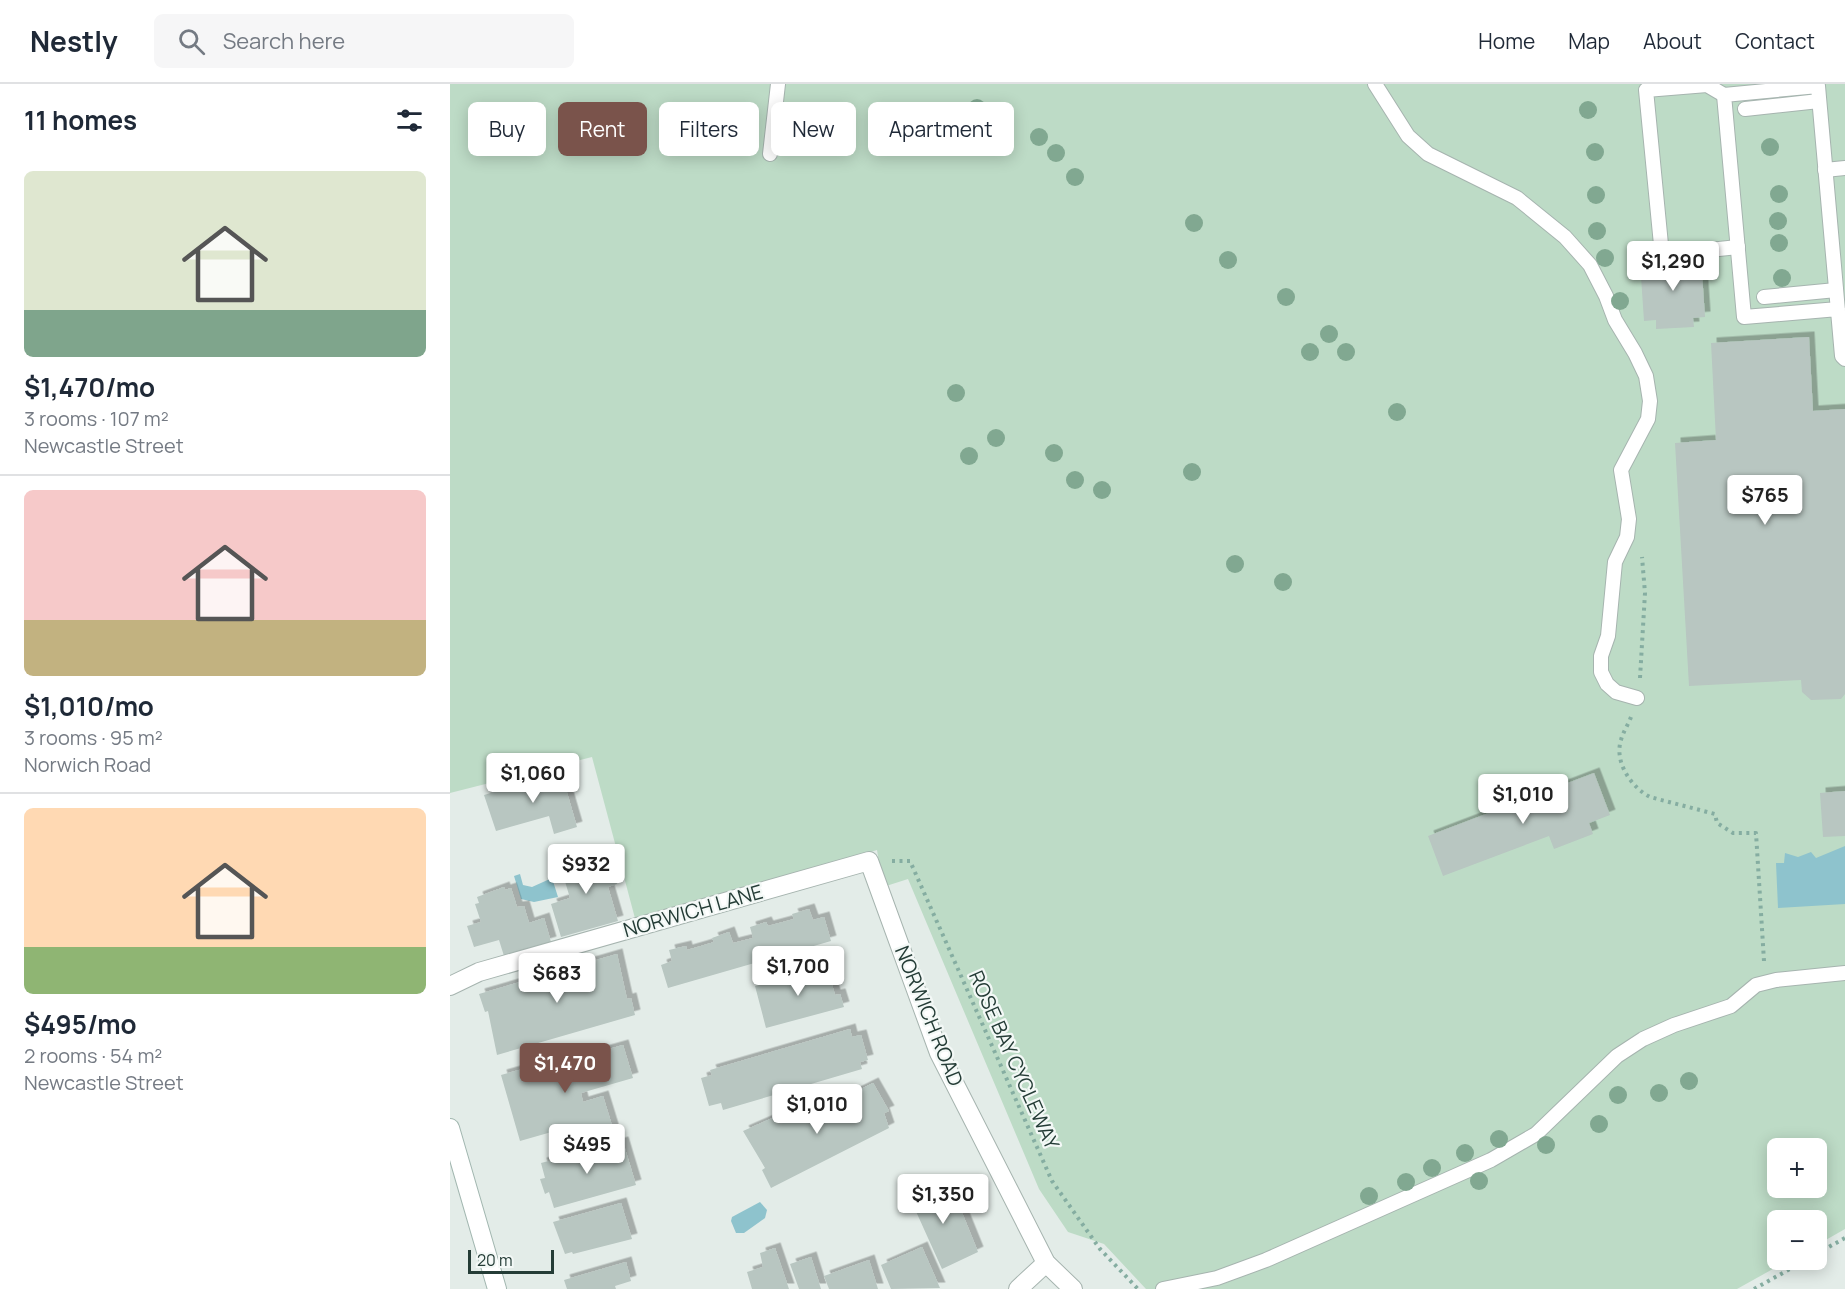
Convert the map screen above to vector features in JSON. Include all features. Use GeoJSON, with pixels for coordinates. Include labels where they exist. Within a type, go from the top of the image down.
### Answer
{"type":"FeatureCollection","features":[{"type":"Feature","properties":{"kind":"street","name":"NORWICH LANE"},"geometry":{"type":"LineString","coordinates":[[450,986],[479,972],[869,861]]}},
{"type":"Feature","properties":{"kind":"street","name":"NORWICH ROAD"},"geometry":{"type":"LineString","coordinates":[[869,861],[939,1053],[1046,1263],[1073,1289]]}},
{"type":"Feature","properties":{"kind":"street"},"geometry":{"type":"LineString","coordinates":[[450,1128],[497,1289]]}},
{"type":"Feature","properties":{"kind":"street"},"geometry":{"type":"LineString","coordinates":[[1018,1289],[1046,1263]]}},
{"type":"Feature","properties":{"kind":"lane"},"geometry":{"type":"LineString","coordinates":[[770,154],[778,84]]}},
{"type":"Feature","properties":{"kind":"lane"},"geometry":{"type":"LineString","coordinates":[[1375,84],[1408,136],[1428,154],[1517,198],[1565,237],[1590,265],[1615,320],[1646,376],[1650,401],[1648,419],[1621,470],[1629,519],[1627,537],[1615,562],[1608,636],[1601,656],[1600,672],[1616,692],[1637,698]]}},
{"type":"Feature","properties":{"kind":"lane"},"geometry":{"type":"LineString","coordinates":[[1738,247],[1662,255],[1646,90],[1707,85],[1724,95],[1818,86],[1836,290],[1845,360]]}},
{"type":"Feature","properties":{"kind":"lane"},"geometry":{"type":"LineString","coordinates":[[1724,95],[1744,317],[1838,309]]}},
{"type":"Feature","properties":{"kind":"lane"},"geometry":{"type":"LineString","coordinates":[[1745,108],[1819,101]]}},
{"type":"Feature","properties":{"kind":"lane"},"geometry":{"type":"LineString","coordinates":[[1826,170],[1845,168]]}},
{"type":"Feature","properties":{"kind":"lane"},"geometry":{"type":"LineString","coordinates":[[1764,297],[1836,290]]}},
{"type":"Feature","properties":{"kind":"lane"},"geometry":{"type":"LineString","coordinates":[[1163,1289],[1217,1278],[1266,1260],[1491,1160],[1536,1134],[1617,1056],[1643,1039],[1674,1025],[1731,1006],[1746,992],[1765,982],[1845,973]]}},
{"type":"Feature","properties":{"kind":"path"},"geometry":{"type":"LineString","coordinates":[[1642,549],[1645,593],[1637,698],[1633,714],[1621,739],[1619,751],[1626,775],[1633,784],[1650,797],[1715,814],[1717,823],[1733,833],[1756,833],[1765,982]]}},
{"type":"Feature","properties":{"kind":"path","name":"ROSE BAY CYCLEWAY"},"geometry":{"type":"LineString","coordinates":[[869,861],[910,861],[1052,1181],[1100,1249],[1138,1289]]}},
{"type":"Feature","properties":{"kind":"path"},"geometry":{"type":"LineString","coordinates":[[1827,1248],[1845,1238]]}},
{"type":"Feature","properties":{"kind":"path"},"geometry":{"type":"LineString","coordinates":[[1754,1289],[1788,1270]]}},
{"type":"Feature","properties":{"kind":"green space"},"geometry":{"type":"Polygon","coordinates":[[[450,84],[1845,84],[1845,1229],[1827,1239],[1827,1210],[1767,1210],[1767,1270],[1771,1270],[1737,1289],[1146,1289],[1104,1244],[1068,1232],[1039,1189],[908,879],[883,887],[877,850],[636,922],[592,757],[450,793],[450,84]]]}},
{"type":"Feature","properties":{"kind":"water"},"geometry":{"type":"Polygon","coordinates":[[[1845,846],[1845,904],[1778,908],[1776,863],[1784,863],[1785,853],[1798,857],[1811,852],[1816,858],[1845,846]]]}},
{"type":"Feature","properties":{"kind":"water"},"geometry":{"type":"Polygon","coordinates":[[[520,874],[523,885],[532,887],[552,878],[558,897],[534,902],[521,899],[514,876],[520,874]]]}},
{"type":"Feature","properties":{"kind":"water"},"geometry":{"type":"Polygon","coordinates":[[[760,1202],[767,1210],[765,1218],[744,1233],[736,1233],[731,1221],[732,1217],[760,1202]]]}},
{"type":"Feature","properties":{"kind":"building"},"geometry":{"type":"Polygon","coordinates":[[[1701,258],[1705,317],[1693,318],[1694,327],[1656,329],[1656,320],[1644,321],[1640,262],[1701,258]]]}},
{"type":"Feature","properties":{"kind":"building"},"geometry":{"type":"Polygon","coordinates":[[[1809,337],[1813,411],[1845,409],[1845,694],[1841,699],[1811,700],[1802,692],[1801,680],[1689,686],[1675,443],[1716,440],[1711,343],[1809,337]]]}},
{"type":"Feature","properties":{"kind":"building"},"geometry":{"type":"Polygon","coordinates":[[[561,772],[577,827],[554,834],[549,816],[496,831],[484,795],[561,772]]]}},
{"type":"Feature","properties":{"kind":"building"},"geometry":{"type":"Polygon","coordinates":[[[1594,773],[1610,815],[1589,823],[1593,834],[1554,849],[1549,836],[1443,876],[1428,836],[1594,773]]]}},
{"type":"Feature","properties":{"kind":"building"},"geometry":{"type":"Polygon","coordinates":[[[1845,791],[1845,836],[1823,837],[1820,793],[1845,791]]]}},
{"type":"Feature","properties":{"kind":"building"},"geometry":{"type":"Polygon","coordinates":[[[608,851],[617,884],[608,887],[618,921],[561,937],[551,904],[570,898],[560,865],[608,851]]]}},
{"type":"Feature","properties":{"kind":"building"},"geometry":{"type":"Polygon","coordinates":[[[504,887],[505,890],[511,888],[517,907],[524,906],[529,923],[544,918],[551,942],[504,956],[499,940],[474,947],[467,926],[481,922],[475,904],[479,903],[477,897],[504,887]]]}},
{"type":"Feature","properties":{"kind":"building"},"geometry":{"type":"Polygon","coordinates":[[[809,909],[813,920],[824,917],[831,941],[668,988],[661,965],[672,961],[669,950],[686,946],[687,950],[701,946],[714,942],[712,938],[729,932],[733,943],[753,938],[750,927],[766,922],[768,926],[794,919],[792,914],[809,909]]]}},
{"type":"Feature","properties":{"kind":"building"},"geometry":{"type":"Polygon","coordinates":[[[617,954],[627,999],[631,998],[635,1015],[497,1055],[488,1011],[485,1012],[479,994],[617,954]]]}},
{"type":"Feature","properties":{"kind":"building"},"geometry":{"type":"Polygon","coordinates":[[[831,966],[835,995],[840,994],[844,1007],[766,1028],[755,986],[831,966]]]}},
{"type":"Feature","properties":{"kind":"building"},"geometry":{"type":"Polygon","coordinates":[[[850,1029],[852,1037],[861,1035],[868,1060],[860,1062],[862,1069],[723,1110],[721,1103],[709,1106],[701,1078],[712,1075],[710,1070],[850,1029]]]}},
{"type":"Feature","properties":{"kind":"building"},"geometry":{"type":"Polygon","coordinates":[[[623,1045],[633,1078],[581,1093],[583,1102],[603,1096],[614,1132],[573,1143],[569,1127],[520,1141],[501,1075],[583,1052],[584,1056],[623,1045]]]}},
{"type":"Feature","properties":{"kind":"building"},"geometry":{"type":"Polygon","coordinates":[[[873,1083],[889,1111],[884,1113],[889,1128],[771,1188],[762,1170],[765,1168],[743,1131],[777,1116],[781,1124],[796,1116],[798,1120],[873,1083]]]}},
{"type":"Feature","properties":{"kind":"building"},"geometry":{"type":"Polygon","coordinates":[[[623,1142],[636,1185],[554,1208],[549,1192],[545,1194],[540,1179],[545,1178],[541,1163],[623,1142]]]}},
{"type":"Feature","properties":{"kind":"building"},"geometry":{"type":"Polygon","coordinates":[[[940,1181],[955,1212],[961,1210],[978,1252],[942,1269],[914,1207],[910,1208],[905,1197],[940,1181]]]}},
{"type":"Feature","properties":{"kind":"building"},"geometry":{"type":"Polygon","coordinates":[[[621,1203],[632,1239],[565,1254],[553,1222],[621,1203]]]}},
{"type":"Feature","properties":{"kind":"building"},"geometry":{"type":"Polygon","coordinates":[[[922,1247],[940,1288],[891,1289],[881,1265],[922,1247]]]}},
{"type":"Feature","properties":{"kind":"building"},"geometry":{"type":"Polygon","coordinates":[[[775,1248],[789,1289],[752,1289],[747,1272],[763,1267],[760,1253],[775,1248]]]}},
{"type":"Feature","properties":{"kind":"building"},"geometry":{"type":"Polygon","coordinates":[[[811,1257],[821,1289],[799,1289],[790,1264],[811,1257]]]}},
{"type":"Feature","properties":{"kind":"building"},"geometry":{"type":"Polygon","coordinates":[[[869,1260],[878,1289],[829,1289],[824,1276],[869,1260]]]}},
{"type":"Feature","properties":{"kind":"building"},"geometry":{"type":"Polygon","coordinates":[[[626,1262],[631,1281],[615,1286],[616,1289],[567,1289],[564,1280],[626,1262]]]}}]}
